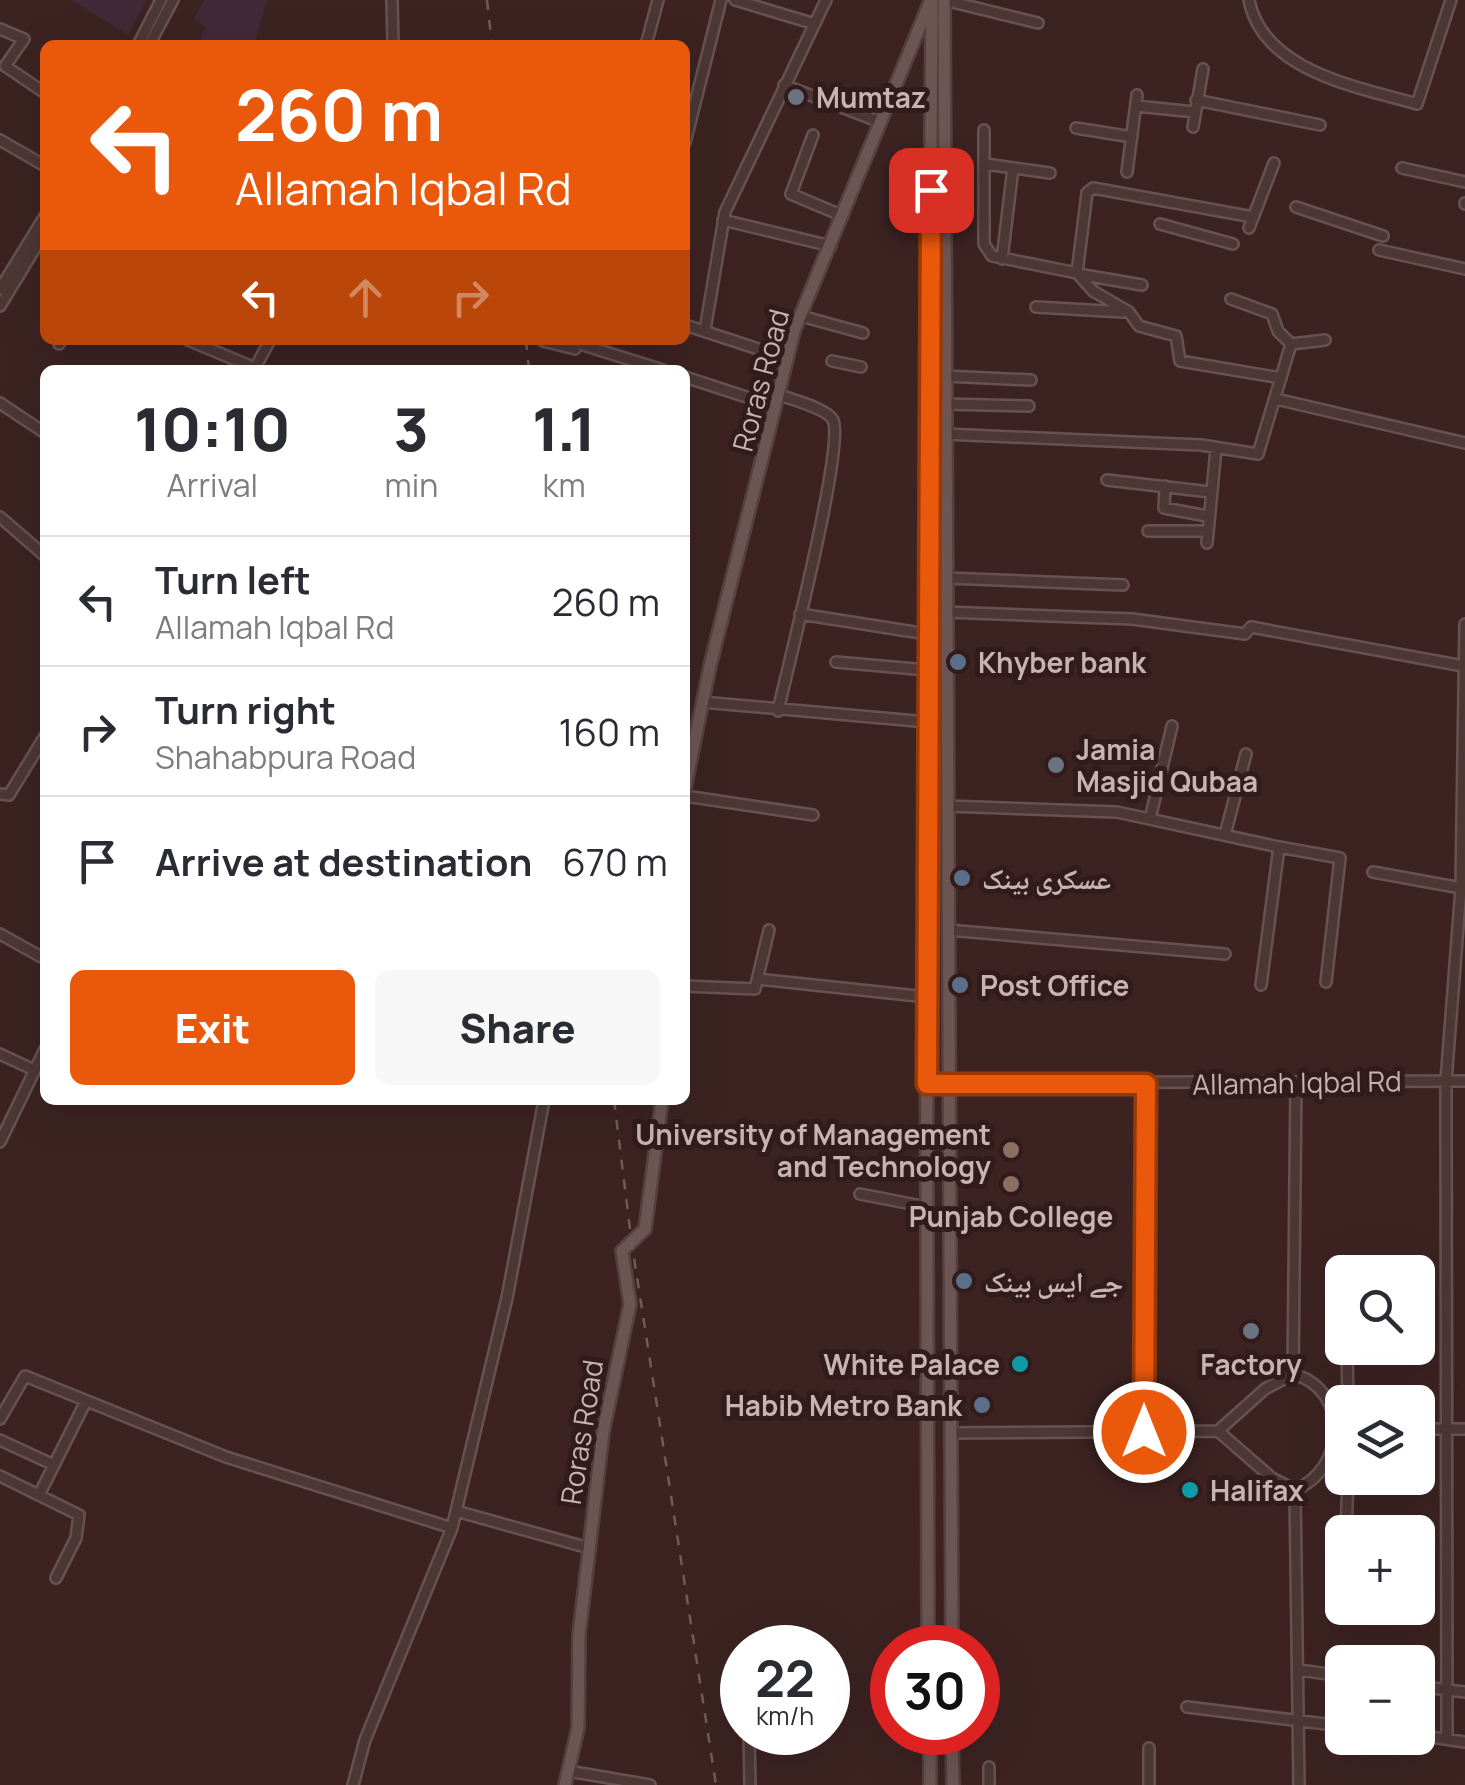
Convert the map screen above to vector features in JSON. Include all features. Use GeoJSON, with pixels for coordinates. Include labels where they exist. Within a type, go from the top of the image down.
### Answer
{"type":"FeatureCollection","features":[{"type":"Feature","properties":{"kind":"main road","name":"Roras Road"},"geometry":{"type":"LineString","coordinates":[[690,763],[786,358],[931,0]]}},
{"type":"Feature","properties":{"kind":"main road"},"geometry":{"type":"LineString","coordinates":[[928,1625],[931,0]]}},
{"type":"Feature","properties":{"kind":"main road"},"geometry":{"type":"LineString","coordinates":[[944,0],[952,1625]]}},
{"type":"Feature","properties":{"kind":"main road"},"geometry":{"type":"LineString","coordinates":[[929,421],[945,428]]}},
{"type":"Feature","properties":{"kind":"main road"},"geometry":{"type":"LineString","coordinates":[[929,454],[934,450],[945,452]]}},
{"type":"Feature","properties":{"kind":"main road"},"geometry":{"type":"LineString","coordinates":[[927,1084],[949,1083]]}},
{"type":"Feature","properties":{"kind":"main road","name":"Roras Road"},"geometry":{"type":"LineString","coordinates":[[565,1785],[578,1728],[580,1636],[603,1432],[630,1304],[622,1251],[639,1239],[646,1224],[661,1105]]}},
{"type":"Feature","properties":{"kind":"main road"},"geometry":{"type":"LineString","coordinates":[[927,1433],[951,1433]]}},
{"type":"Feature","properties":{"kind":"main road"},"geometry":{"type":"LineString","coordinates":[[930,1755],[930,1785]]}},
{"type":"Feature","properties":{"kind":"main road"},"geometry":{"type":"LineString","coordinates":[[952,1755],[953,1785]]}},
{"type":"Feature","properties":{"kind":"street"},"geometry":{"type":"LineString","coordinates":[[140,40],[160,0]]}},
{"type":"Feature","properties":{"kind":"street"},"geometry":{"type":"LineString","coordinates":[[152,40],[173,0]]}},
{"type":"Feature","properties":{"kind":"street"},"geometry":{"type":"LineString","coordinates":[[392,0],[393,40]]}},
{"type":"Feature","properties":{"kind":"street"},"geometry":{"type":"LineString","coordinates":[[690,116],[722,0]]}},
{"type":"Feature","properties":{"kind":"street"},"geometry":{"type":"LineString","coordinates":[[734,0],[814,24]]}},
{"type":"Feature","properties":{"kind":"street"},"geometry":{"type":"LineString","coordinates":[[705,330],[723,220],[826,0]]}},
{"type":"Feature","properties":{"kind":"street"},"geometry":{"type":"LineString","coordinates":[[944,0],[1038,23]]}},
{"type":"Feature","properties":{"kind":"street"},"geometry":{"type":"LineString","coordinates":[[1248,0],[1254,17],[1277,48],[1304,68],[1418,104],[1450,0]]}},
{"type":"Feature","properties":{"kind":"street"},"geometry":{"type":"LineString","coordinates":[[647,40],[655,1]]}},
{"type":"Feature","properties":{"kind":"street"},"geometry":{"type":"LineString","coordinates":[[0,29],[24,39],[5,66],[40,89]]}},
{"type":"Feature","properties":{"kind":"street"},"geometry":{"type":"LineString","coordinates":[[1193,127],[1203,69]]}},
{"type":"Feature","properties":{"kind":"street"},"geometry":{"type":"LineString","coordinates":[[784,85],[880,122]]}},
{"type":"Feature","properties":{"kind":"street"},"geometry":{"type":"LineString","coordinates":[[1127,172],[1137,100],[1195,112]]}},
{"type":"Feature","properties":{"kind":"street"},"geometry":{"type":"LineString","coordinates":[[1196,100],[1320,125]]}},
{"type":"Feature","properties":{"kind":"street"},"geometry":{"type":"LineString","coordinates":[[1076,128],[1132,137]]}},
{"type":"Feature","properties":{"kind":"street"},"geometry":{"type":"LineString","coordinates":[[984,130],[984,244],[1002,259],[1142,285]]}},
{"type":"Feature","properties":{"kind":"street"},"geometry":{"type":"LineString","coordinates":[[813,134],[790,194],[843,216]]}},
{"type":"Feature","properties":{"kind":"street"},"geometry":{"type":"LineString","coordinates":[[0,140],[40,163]]}},
{"type":"Feature","properties":{"kind":"street"},"geometry":{"type":"LineString","coordinates":[[1274,163],[1251,222],[1167,198],[1089,189],[1077,273],[1093,291],[1129,312],[1140,326],[1180,340],[1180,361],[1281,378]]}},
{"type":"Feature","properties":{"kind":"street"},"geometry":{"type":"LineString","coordinates":[[986,164],[1050,173]]}},
{"type":"Feature","properties":{"kind":"street"},"geometry":{"type":"LineString","coordinates":[[1002,259],[1013,168]]}},
{"type":"Feature","properties":{"kind":"street"},"geometry":{"type":"LineString","coordinates":[[1402,168],[1465,182]]}},
{"type":"Feature","properties":{"kind":"street"},"geometry":{"type":"LineString","coordinates":[[1296,207],[1383,236]]}},
{"type":"Feature","properties":{"kind":"street"},"geometry":{"type":"LineString","coordinates":[[723,220],[831,246]]}},
{"type":"Feature","properties":{"kind":"street"},"geometry":{"type":"LineString","coordinates":[[1160,224],[1233,244]]}},
{"type":"Feature","properties":{"kind":"street"},"geometry":{"type":"LineString","coordinates":[[0,289],[40,225]]}},
{"type":"Feature","properties":{"kind":"street"},"geometry":{"type":"LineString","coordinates":[[0,306],[40,240]]}},
{"type":"Feature","properties":{"kind":"street"},"geometry":{"type":"LineString","coordinates":[[1378,250],[1465,269]]}},
{"type":"Feature","properties":{"kind":"street"},"geometry":{"type":"LineString","coordinates":[[1231,299],[1272,314],[1278,331],[1292,344],[1325,340]]}},
{"type":"Feature","properties":{"kind":"street"},"geometry":{"type":"LineString","coordinates":[[1036,308],[1129,312]]}},
{"type":"Feature","properties":{"kind":"street"},"geometry":{"type":"LineString","coordinates":[[801,316],[863,333]]}},
{"type":"Feature","properties":{"kind":"street"},"geometry":{"type":"LineString","coordinates":[[690,326],[786,358]]}},
{"type":"Feature","properties":{"kind":"street"},"geometry":{"type":"LineString","coordinates":[[945,428],[1258,454],[1292,344]]}},
{"type":"Feature","properties":{"kind":"street"},"geometry":{"type":"LineString","coordinates":[[199,345],[245,365]]}},
{"type":"Feature","properties":{"kind":"street"},"geometry":{"type":"LineString","coordinates":[[559,345],[575,349]]}},
{"type":"Feature","properties":{"kind":"street"},"geometry":{"type":"LineString","coordinates":[[583,345],[647,365]]}},
{"type":"Feature","properties":{"kind":"street"},"geometry":{"type":"LineString","coordinates":[[832,361],[860,367]]}},
{"type":"Feature","properties":{"kind":"street"},"geometry":{"type":"LineString","coordinates":[[945,376],[1031,380]]}},
{"type":"Feature","properties":{"kind":"street"},"geometry":{"type":"LineString","coordinates":[[690,378],[828,415],[834,425],[827,492],[778,712]]}},
{"type":"Feature","properties":{"kind":"street"},"geometry":{"type":"LineString","coordinates":[[1276,399],[1465,443]]}},
{"type":"Feature","properties":{"kind":"street"},"geometry":{"type":"LineString","coordinates":[[0,404],[40,430]]}},
{"type":"Feature","properties":{"kind":"street"},"geometry":{"type":"LineString","coordinates":[[945,404],[1029,406]]}},
{"type":"Feature","properties":{"kind":"street"},"geometry":{"type":"LineString","coordinates":[[1207,544],[1205,532],[1216,449]]}},
{"type":"Feature","properties":{"kind":"street"},"geometry":{"type":"LineString","coordinates":[[1108,480],[1210,492]]}},
{"type":"Feature","properties":{"kind":"street"},"geometry":{"type":"LineString","coordinates":[[1164,486],[1164,508],[1207,516]]}},
{"type":"Feature","properties":{"kind":"street"},"geometry":{"type":"LineString","coordinates":[[0,516],[40,552]]}},
{"type":"Feature","properties":{"kind":"street"},"geometry":{"type":"LineString","coordinates":[[1148,530],[1205,532]]}},
{"type":"Feature","properties":{"kind":"street"},"geometry":{"type":"LineString","coordinates":[[946,578],[1123,585]]}},
{"type":"Feature","properties":{"kind":"street"},"geometry":{"type":"LineString","coordinates":[[946,612],[1132,619],[1245,634],[1251,627],[1463,666]]}},
{"type":"Feature","properties":{"kind":"street"},"geometry":{"type":"LineString","coordinates":[[800,614],[928,634]]}},
{"type":"Feature","properties":{"kind":"street"},"geometry":{"type":"LineString","coordinates":[[1448,1739],[1446,1081],[1461,888],[1465,624]]}},
{"type":"Feature","properties":{"kind":"street"},"geometry":{"type":"LineString","coordinates":[[836,662],[927,670]]}},
{"type":"Feature","properties":{"kind":"street"},"geometry":{"type":"LineString","coordinates":[[702,702],[778,712],[927,722]]}},
{"type":"Feature","properties":{"kind":"street"},"geometry":{"type":"LineString","coordinates":[[1150,819],[1172,726]]}},
{"type":"Feature","properties":{"kind":"street"},"geometry":{"type":"LineString","coordinates":[[0,794],[8,795],[40,744]]}},
{"type":"Feature","properties":{"kind":"street"},"geometry":{"type":"LineString","coordinates":[[1225,835],[1246,754]]}},
{"type":"Feature","properties":{"kind":"street"},"geometry":{"type":"LineString","coordinates":[[690,797],[813,815]]}},
{"type":"Feature","properties":{"kind":"street"},"geometry":{"type":"LineString","coordinates":[[948,806],[1117,812],[1340,858],[1326,982]]}},
{"type":"Feature","properties":{"kind":"street"},"geometry":{"type":"LineString","coordinates":[[1261,985],[1279,847]]}},
{"type":"Feature","properties":{"kind":"street"},"geometry":{"type":"LineString","coordinates":[[1373,872],[1461,888]]}},
{"type":"Feature","properties":{"kind":"street"},"geometry":{"type":"LineString","coordinates":[[690,986],[749,992],[758,979],[770,930]]}},
{"type":"Feature","properties":{"kind":"street"},"geometry":{"type":"LineString","coordinates":[[948,930],[1225,954]]}},
{"type":"Feature","properties":{"kind":"street"},"geometry":{"type":"LineString","coordinates":[[0,934],[40,956]]}},
{"type":"Feature","properties":{"kind":"street"},"geometry":{"type":"LineString","coordinates":[[758,979],[927,997]]}},
{"type":"Feature","properties":{"kind":"street"},"geometry":{"type":"LineString","coordinates":[[0,1054],[34,1070]]}},
{"type":"Feature","properties":{"kind":"street"},"geometry":{"type":"LineString","coordinates":[[0,1142],[5,1120],[40,1058]]}},
{"type":"Feature","properties":{"kind":"street","name":"Allamah Iqbal Rd"},"geometry":{"type":"LineString","coordinates":[[949,1083],[1465,1080]]}},
{"type":"Feature","properties":{"kind":"street"},"geometry":{"type":"LineString","coordinates":[[1294,1374],[1296,1082]]}},
{"type":"Feature","properties":{"kind":"street"},"geometry":{"type":"LineString","coordinates":[[1144,1432],[1146,1084]]}},
{"type":"Feature","properties":{"kind":"street"},"geometry":{"type":"LineString","coordinates":[[353,1785],[365,1740],[452,1528],[507,1298],[543,1105]]}},
{"type":"Feature","properties":{"kind":"street"},"geometry":{"type":"LineString","coordinates":[[860,1194],[927,1207]]}},
{"type":"Feature","properties":{"kind":"street"},"geometry":{"type":"LineString","coordinates":[[1218,1432],[1265,1389],[1294,1374],[1314,1382],[1325,1396]]}},
{"type":"Feature","properties":{"kind":"street"},"geometry":{"type":"LineString","coordinates":[[0,1419],[25,1376],[226,1457],[452,1528]]}},
{"type":"Feature","properties":{"kind":"street"},"geometry":{"type":"LineString","coordinates":[[39,1495],[85,1403]]}},
{"type":"Feature","properties":{"kind":"street"},"geometry":{"type":"LineString","coordinates":[[1435,1429],[1465,1429]]}},
{"type":"Feature","properties":{"kind":"street"},"geometry":{"type":"LineString","coordinates":[[951,1433],[1218,1432],[1272,1478],[1296,1490]]}},
{"type":"Feature","properties":{"kind":"street"},"geometry":{"type":"LineString","coordinates":[[0,1440],[54,1466]]}},
{"type":"Feature","properties":{"kind":"street"},"geometry":{"type":"LineString","coordinates":[[1296,1490],[1325,1470]]}},
{"type":"Feature","properties":{"kind":"street"},"geometry":{"type":"LineString","coordinates":[[0,1476],[81,1519],[56,1578]]}},
{"type":"Feature","properties":{"kind":"street"},"geometry":{"type":"LineString","coordinates":[[1296,1490],[1300,1785]]}},
{"type":"Feature","properties":{"kind":"street"},"geometry":{"type":"LineString","coordinates":[[456,1511],[589,1548]]}},
{"type":"Feature","properties":{"kind":"street"},"geometry":{"type":"LineString","coordinates":[[1299,1670],[1325,1674]]}},
{"type":"Feature","properties":{"kind":"street"},"geometry":{"type":"LineString","coordinates":[[1435,1688],[1465,1692]]}},
{"type":"Feature","properties":{"kind":"street"},"geometry":{"type":"LineString","coordinates":[[1187,1706],[1325,1724]]}},
{"type":"Feature","properties":{"kind":"street"},"geometry":{"type":"LineString","coordinates":[[1435,1738],[1465,1742]]}},
{"type":"Feature","properties":{"kind":"street"},"geometry":{"type":"LineString","coordinates":[[1149,1748],[1149,1785]]}},
{"type":"Feature","properties":{"kind":"street"},"geometry":{"type":"LineString","coordinates":[[749,1755],[750,1785]]}},
{"type":"Feature","properties":{"kind":"street"},"geometry":{"type":"LineString","coordinates":[[988,1767],[990,1785]]}},
{"type":"Feature","properties":{"kind":"street"},"geometry":{"type":"LineString","coordinates":[[568,1771],[650,1785]]}},
{"type":"Feature","properties":{"kind":"shaded area"},"geometry":{"type":"Polygon","coordinates":[[[71,0],[147,0],[128,35],[71,0]]]}},
{"type":"Feature","properties":{"kind":"shaded area"},"geometry":{"type":"Polygon","coordinates":[[[204,0],[267,0],[255,40],[200,40],[205,27],[194,19],[204,0]]]}},
{"type":"Feature","properties":{"kind":"waterway"},"geometry":{"type":"LineString","coordinates":[[158,40],[179,0]]}},
{"type":"Feature","properties":{"kind":"railway"},"geometry":{"type":"LineString","coordinates":[[487,0],[491,40]]}},
{"type":"Feature","properties":{"kind":"railway"},"geometry":{"type":"LineString","coordinates":[[526,345],[528,365]]}},
{"type":"Feature","properties":{"kind":"railway"},"geometry":{"type":"LineString","coordinates":[[615,1105],[632,1245],[716,1785]]}},
{"type":"Feature","properties":{"kind":"place","name":"Mumtaz"},"geometry":{"type":"Point","coordinates":[796,97]}},
{"type":"Feature","properties":{"kind":"place","name":"Khyber bank"},"geometry":{"type":"Point","coordinates":[958,662]}},
{"type":"Feature","properties":{"kind":"place","name":"Jamia Masjid Qubaa"},"geometry":{"type":"Point","coordinates":[1056,765]}},
{"type":"Feature","properties":{"kind":"place","name":"عسکری بینک"},"geometry":{"type":"Point","coordinates":[962,878]}},
{"type":"Feature","properties":{"kind":"place","name":"Post Office"},"geometry":{"type":"Point","coordinates":[960,985]}},
{"type":"Feature","properties":{"kind":"place","name":"University of Management and Technology"},"geometry":{"type":"Point","coordinates":[1011,1150]}},
{"type":"Feature","properties":{"kind":"place","name":"Punjab College"},"geometry":{"type":"Point","coordinates":[1011,1184]}},
{"type":"Feature","properties":{"kind":"place","name":"جے ایس بینک"},"geometry":{"type":"Point","coordinates":[964,1281]}},
{"type":"Feature","properties":{"kind":"place","name":"Factory"},"geometry":{"type":"Point","coordinates":[1251,1331]}},
{"type":"Feature","properties":{"kind":"place","name":"White Palace"},"geometry":{"type":"Point","coordinates":[1020,1364]}},
{"type":"Feature","properties":{"kind":"place","name":"Habib Metro Bank"},"geometry":{"type":"Point","coordinates":[982,1405]}},
{"type":"Feature","properties":{"kind":"place","name":"Halifax"},"geometry":{"type":"Point","coordinates":[1190,1490]}},
{"type":"Feature","properties":{"kind":"route"},"geometry":{"type":"LineString","coordinates":[[931,190],[927,1084],[1146,1084],[1144,1432]]}}]}
